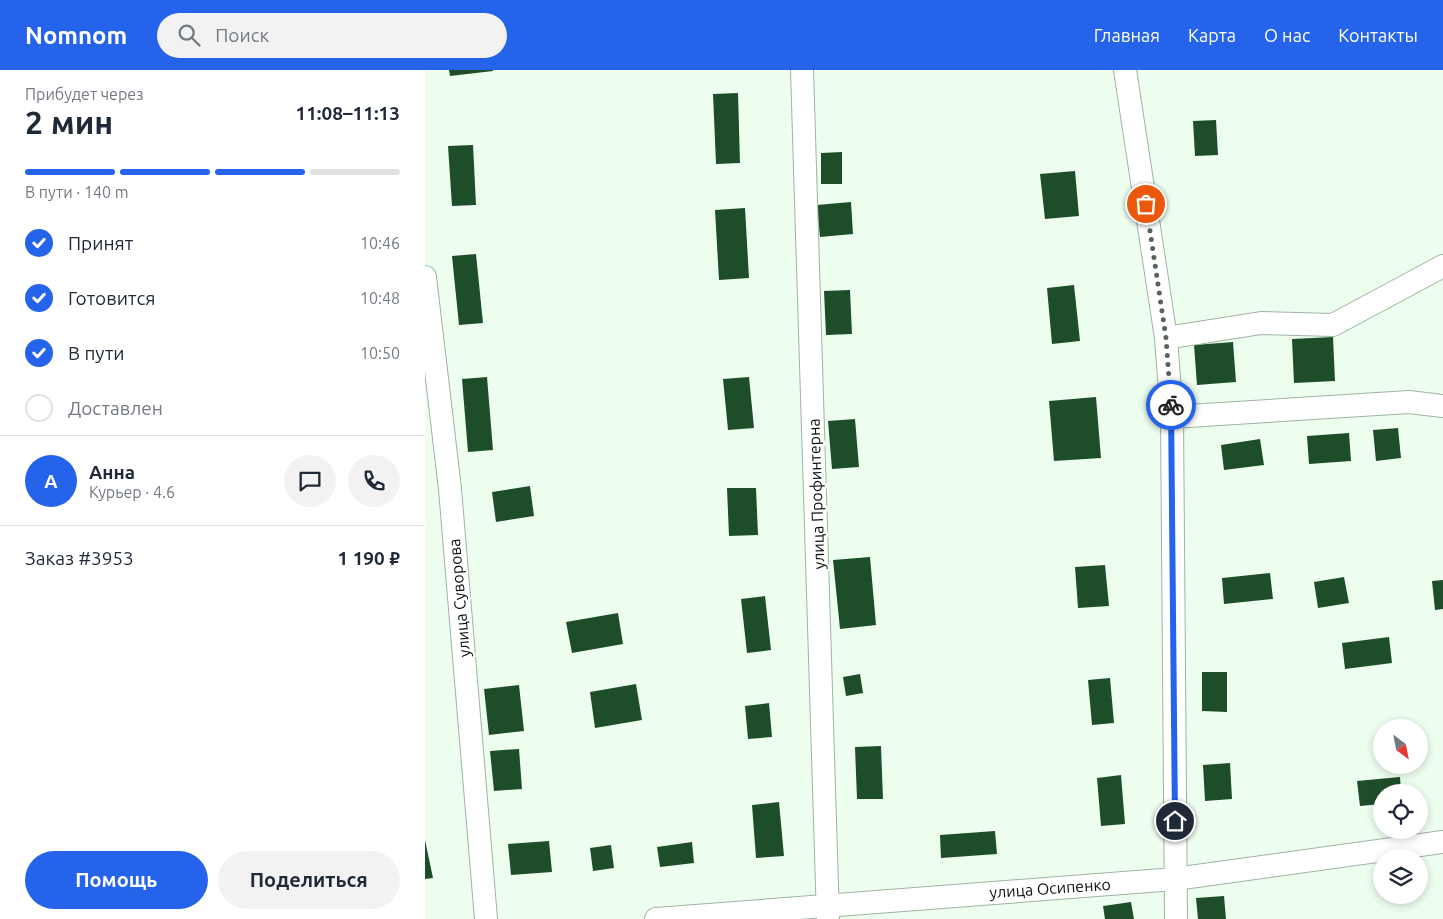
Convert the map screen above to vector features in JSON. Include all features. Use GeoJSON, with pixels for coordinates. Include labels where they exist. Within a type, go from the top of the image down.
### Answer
{"type":"FeatureCollection","features":[{"type":"Feature","properties":{"kind":"street","name":"улица Профинтерна"},"geometry":{"type":"LineString","coordinates":[[803,70],[828,912]]}},
{"type":"Feature","properties":{"kind":"street"},"geometry":{"type":"LineString","coordinates":[[1125,70],[1166,338],[1172,417],[1176,919]]}},
{"type":"Feature","properties":{"kind":"street"},"geometry":{"type":"LineString","coordinates":[[1166,338],[1261,323],[1333,325],[1443,266]]}},
{"type":"Feature","properties":{"kind":"street","name":"улица Суворова"},"geometry":{"type":"LineString","coordinates":[[425,277],[450,489],[486,919]]}},
{"type":"Feature","properties":{"kind":"street"},"geometry":{"type":"LineString","coordinates":[[1172,417],[1409,402],[1443,406]]}},
{"type":"Feature","properties":{"kind":"street","name":"улица Осипенко"},"geometry":{"type":"LineString","coordinates":[[656,919],[828,912],[1175,878],[1443,842]]}},
{"type":"Feature","properties":{"kind":"building"},"geometry":{"type":"Polygon","coordinates":[[[449,70],[493,70],[493,71],[450,76],[449,70]]]}},
{"type":"Feature","properties":{"kind":"building"},"geometry":{"type":"Polygon","coordinates":[[[738,93],[740,163],[716,164],[713,94],[738,93]]]}},
{"type":"Feature","properties":{"kind":"building"},"geometry":{"type":"Polygon","coordinates":[[[1216,120],[1218,155],[1195,156],[1193,121],[1216,120]]]}},
{"type":"Feature","properties":{"kind":"building"},"geometry":{"type":"Polygon","coordinates":[[[473,145],[476,205],[452,206],[448,146],[473,145]]]}},
{"type":"Feature","properties":{"kind":"building"},"geometry":{"type":"Polygon","coordinates":[[[842,152],[842,184],[821,184],[821,153],[842,152]]]}},
{"type":"Feature","properties":{"kind":"building"},"geometry":{"type":"Polygon","coordinates":[[[1075,171],[1079,216],[1045,219],[1040,174],[1075,171]]]}},
{"type":"Feature","properties":{"kind":"building"},"geometry":{"type":"Polygon","coordinates":[[[851,202],[853,234],[820,237],[817,205],[851,202]]]}},
{"type":"Feature","properties":{"kind":"building"},"geometry":{"type":"Polygon","coordinates":[[[745,208],[749,278],[719,280],[715,210],[745,208]]]}},
{"type":"Feature","properties":{"kind":"building"},"geometry":{"type":"Polygon","coordinates":[[[476,254],[483,323],[459,325],[452,256],[476,254]]]}},
{"type":"Feature","properties":{"kind":"building"},"geometry":{"type":"Polygon","coordinates":[[[1074,285],[1080,341],[1052,344],[1047,288],[1074,285]]]}},
{"type":"Feature","properties":{"kind":"building"},"geometry":{"type":"Polygon","coordinates":[[[850,290],[852,334],[826,335],[824,291],[850,290]]]}},
{"type":"Feature","properties":{"kind":"building"},"geometry":{"type":"Polygon","coordinates":[[[1333,337],[1335,381],[1294,383],[1292,339],[1333,337]]]}},
{"type":"Feature","properties":{"kind":"building"},"geometry":{"type":"Polygon","coordinates":[[[1233,342],[1236,382],[1197,385],[1194,345],[1233,342]]]}},
{"type":"Feature","properties":{"kind":"building"},"geometry":{"type":"Polygon","coordinates":[[[487,377],[493,450],[468,452],[462,379],[487,377]]]}},
{"type":"Feature","properties":{"kind":"building"},"geometry":{"type":"Polygon","coordinates":[[[749,377],[754,428],[728,430],[723,379],[749,377]]]}},
{"type":"Feature","properties":{"kind":"building"},"geometry":{"type":"Polygon","coordinates":[[[1096,397],[1101,458],[1054,461],[1049,401],[1096,397]]]}},
{"type":"Feature","properties":{"kind":"building"},"geometry":{"type":"Polygon","coordinates":[[[855,419],[859,467],[832,469],[828,421],[855,419]]]}},
{"type":"Feature","properties":{"kind":"building"},"geometry":{"type":"Polygon","coordinates":[[[1398,428],[1401,458],[1376,461],[1373,430],[1398,428]]]}},
{"type":"Feature","properties":{"kind":"building"},"geometry":{"type":"Polygon","coordinates":[[[1349,433],[1351,461],[1309,464],[1307,436],[1349,433]]]}},
{"type":"Feature","properties":{"kind":"building"},"geometry":{"type":"Polygon","coordinates":[[[1260,439],[1264,465],[1224,470],[1221,445],[1260,439]]]}},
{"type":"Feature","properties":{"kind":"building"},"geometry":{"type":"Polygon","coordinates":[[[530,486],[534,516],[496,522],[492,492],[530,486]]]}},
{"type":"Feature","properties":{"kind":"building"},"geometry":{"type":"Polygon","coordinates":[[[727,488],[756,488],[758,535],[729,536],[727,488]]]}},
{"type":"Feature","properties":{"kind":"building"},"geometry":{"type":"Polygon","coordinates":[[[870,557],[876,625],[840,629],[833,560],[870,557]]]}},
{"type":"Feature","properties":{"kind":"building"},"geometry":{"type":"Polygon","coordinates":[[[1105,565],[1109,606],[1078,608],[1075,567],[1105,565]]]}},
{"type":"Feature","properties":{"kind":"building"},"geometry":{"type":"Polygon","coordinates":[[[1270,573],[1273,599],[1224,604],[1222,578],[1270,573]]]}},
{"type":"Feature","properties":{"kind":"building"},"geometry":{"type":"Polygon","coordinates":[[[1344,577],[1349,603],[1318,608],[1314,582],[1344,577]]]}},
{"type":"Feature","properties":{"kind":"building"},"geometry":{"type":"Polygon","coordinates":[[[1443,580],[1443,609],[1435,610],[1432,581],[1443,580]]]}},
{"type":"Feature","properties":{"kind":"building"},"geometry":{"type":"Polygon","coordinates":[[[765,596],[771,650],[747,653],[741,599],[765,596]]]}},
{"type":"Feature","properties":{"kind":"building"},"geometry":{"type":"Polygon","coordinates":[[[618,613],[623,644],[572,653],[566,622],[618,613]]]}},
{"type":"Feature","properties":{"kind":"building"},"geometry":{"type":"Polygon","coordinates":[[[1389,637],[1392,663],[1345,669],[1342,643],[1389,637]]]}},
{"type":"Feature","properties":{"kind":"building"},"geometry":{"type":"Polygon","coordinates":[[[1202,672],[1227,672],[1227,712],[1202,711],[1202,672]]]}},
{"type":"Feature","properties":{"kind":"building"},"geometry":{"type":"Polygon","coordinates":[[[860,674],[863,693],[846,696],[843,677],[860,674]]]}},
{"type":"Feature","properties":{"kind":"building"},"geometry":{"type":"Polygon","coordinates":[[[1110,678],[1114,723],[1092,725],[1088,680],[1110,678]]]}},
{"type":"Feature","properties":{"kind":"building"},"geometry":{"type":"Polygon","coordinates":[[[636,684],[642,720],[595,728],[590,692],[636,684]]]}},
{"type":"Feature","properties":{"kind":"building"},"geometry":{"type":"Polygon","coordinates":[[[519,685],[524,731],[489,735],[484,689],[519,685]]]}},
{"type":"Feature","properties":{"kind":"building"},"geometry":{"type":"Polygon","coordinates":[[[769,703],[772,737],[748,739],[745,706],[769,703]]]}},
{"type":"Feature","properties":{"kind":"building"},"geometry":{"type":"Polygon","coordinates":[[[881,746],[883,799],[857,799],[855,747],[881,746]]]}},
{"type":"Feature","properties":{"kind":"building"},"geometry":{"type":"Polygon","coordinates":[[[519,749],[522,789],[494,791],[490,751],[519,749]]]}},
{"type":"Feature","properties":{"kind":"building"},"geometry":{"type":"Polygon","coordinates":[[[1230,763],[1232,799],[1205,801],[1203,765],[1230,763]]]}},
{"type":"Feature","properties":{"kind":"building"},"geometry":{"type":"Polygon","coordinates":[[[1121,775],[1125,824],[1101,826],[1097,778],[1121,775]]]}},
{"type":"Feature","properties":{"kind":"building"},"geometry":{"type":"Polygon","coordinates":[[[1400,777],[1400,784],[1373,784],[1373,805],[1360,806],[1357,781],[1400,777]]]}},
{"type":"Feature","properties":{"kind":"building"},"geometry":{"type":"Polygon","coordinates":[[[779,802],[784,856],[756,858],[752,805],[779,802]]]}},
{"type":"Feature","properties":{"kind":"building"},"geometry":{"type":"Polygon","coordinates":[[[995,831],[997,854],[941,858],[940,835],[995,831]]]}},
{"type":"Feature","properties":{"kind":"building"},"geometry":{"type":"Polygon","coordinates":[[[425,840],[433,878],[425,879],[425,840]]]}},
{"type":"Feature","properties":{"kind":"building"},"geometry":{"type":"Polygon","coordinates":[[[549,841],[552,872],[511,875],[508,844],[549,841]]]}},
{"type":"Feature","properties":{"kind":"building"},"geometry":{"type":"Polygon","coordinates":[[[692,842],[694,863],[660,867],[657,847],[692,842]]]}},
{"type":"Feature","properties":{"kind":"building"},"geometry":{"type":"Polygon","coordinates":[[[611,845],[614,868],[593,871],[590,848],[611,845]]]}},
{"type":"Feature","properties":{"kind":"building"},"geometry":{"type":"Polygon","coordinates":[[[1224,896],[1226,919],[1198,919],[1196,898],[1224,896]]]}},
{"type":"Feature","properties":{"kind":"building"},"geometry":{"type":"Polygon","coordinates":[[[1131,902],[1134,919],[1105,919],[1103,906],[1131,902]]]}},
{"type":"Feature","properties":{"kind":"way so far"},"geometry":{"type":"LineString","coordinates":[[1146,204],[1166,338],[1171,405]]}},
{"type":"Feature","properties":{"kind":"route"},"geometry":{"type":"LineString","coordinates":[[1171,405],[1175,821]]}}]}
